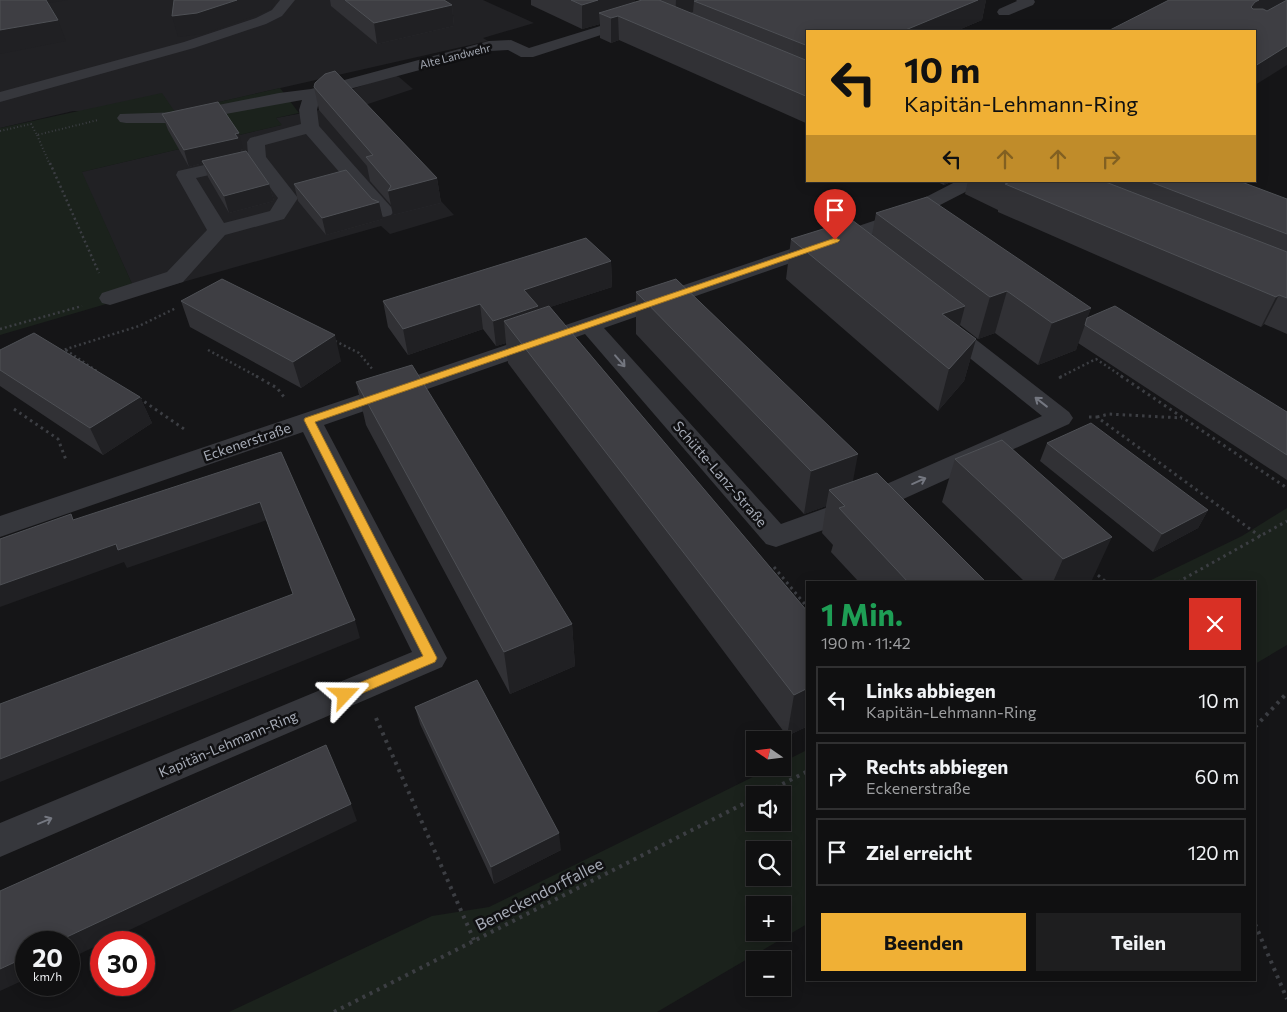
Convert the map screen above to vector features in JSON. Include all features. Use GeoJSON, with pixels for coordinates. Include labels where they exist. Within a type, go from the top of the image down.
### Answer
{"type":"FeatureCollection","features":[{"type":"Feature","properties":{"kind":"street"},"geometry":{"type":"LineString","coordinates":[[0,97],[189,45],[261,21],[278,13],[288,0]]}},
{"type":"Feature","properties":{"kind":"street"},"geometry":{"type":"LineString","coordinates":[[1004,12],[1028,2],[1023,0]]}},
{"type":"Feature","properties":{"kind":"street","name":"Alte Landwehr"},"geometry":{"type":"LineString","coordinates":[[126,118],[155,120],[184,117],[286,95],[312,94],[489,46],[510,45],[526,54],[652,14],[631,3]]}},
{"type":"Feature","properties":{"kind":"street"},"geometry":{"type":"LineString","coordinates":[[312,94],[308,110],[310,127],[384,210]]}},
{"type":"Feature","properties":{"kind":"street"},"geometry":{"type":"LineString","coordinates":[[110,298],[175,277],[218,231],[277,215],[288,198],[257,158],[256,142],[310,127]]}},
{"type":"Feature","properties":{"kind":"street"},"geometry":{"type":"LineString","coordinates":[[218,231],[185,175],[257,158]]}},
{"type":"Feature","properties":{"kind":"street","name":"Eckenerstraße"},"geometry":{"type":"LineString","coordinates":[[0,527],[898,219],[970,182]]}},
{"type":"Feature","properties":{"kind":"street"},"geometry":{"type":"LineString","coordinates":[[835,240],[858,259]]}},
{"type":"Feature","properties":{"kind":"street"},"geometry":{"type":"LineString","coordinates":[[928,314],[1060,418]]}},
{"type":"Feature","properties":{"kind":"street","name":"Schütte-Lanz-Straße"},"geometry":{"type":"LineString","coordinates":[[588,324],[776,537],[870,503],[1060,418]]}},
{"type":"Feature","properties":{"kind":"street","name":"Kapitän-Lehmann-Ring"},"geometry":{"type":"LineString","coordinates":[[0,840],[431,658],[309,420]]}},
{"type":"Feature","properties":{"kind":"path"},"geometry":{"type":"LineString","coordinates":[[37,135],[102,119],[126,118]]}},
{"type":"Feature","properties":{"kind":"path"},"geometry":{"type":"LineString","coordinates":[[0,131],[31,124],[110,298],[0,329]]}},
{"type":"Feature","properties":{"kind":"path"},"geometry":{"type":"LineString","coordinates":[[56,353],[139,326],[180,306]]}},
{"type":"Feature","properties":{"kind":"path"},"geometry":{"type":"LineString","coordinates":[[334,341],[359,353],[392,392]]}},
{"type":"Feature","properties":{"kind":"path"},"geometry":{"type":"LineString","coordinates":[[65,350],[100,374]]}},
{"type":"Feature","properties":{"kind":"path"},"geometry":{"type":"LineString","coordinates":[[208,350],[276,388],[284,397]]}},
{"type":"Feature","properties":{"kind":"path"},"geometry":{"type":"LineString","coordinates":[[1030,393],[1096,360],[1287,488]]}},
{"type":"Feature","properties":{"kind":"path"},"geometry":{"type":"LineString","coordinates":[[134,395],[185,428],[202,457]]}},
{"type":"Feature","properties":{"kind":"path"},"geometry":{"type":"LineString","coordinates":[[14,409],[58,439],[66,460]]}},
{"type":"Feature","properties":{"kind":"path"},"geometry":{"type":"LineString","coordinates":[[1060,418],[1097,417],[1109,414],[1183,418]]}},
{"type":"Feature","properties":{"kind":"path"},"geometry":{"type":"LineString","coordinates":[[1097,417],[1261,537]]}},
{"type":"Feature","properties":{"kind":"path"},"geometry":{"type":"LineString","coordinates":[[1180,581],[1287,521]]}},
{"type":"Feature","properties":{"kind":"path"},"geometry":{"type":"LineString","coordinates":[[776,537],[772,564],[806,606]]}},
{"type":"Feature","properties":{"kind":"path"},"geometry":{"type":"LineString","coordinates":[[1092,570],[1105,581]]}},
{"type":"Feature","properties":{"kind":"path"},"geometry":{"type":"LineString","coordinates":[[363,688],[474,940]]}},
{"type":"Feature","properties":{"kind":"path"},"geometry":{"type":"LineString","coordinates":[[1256,726],[1287,693]]}},
{"type":"Feature","properties":{"kind":"path"},"geometry":{"type":"LineString","coordinates":[[779,786],[806,773]]}},
{"type":"Feature","properties":{"kind":"path","name":"Beneckendorffallee"},"geometry":{"type":"LineString","coordinates":[[334,1012],[746,803]]}},
{"type":"Feature","properties":{"kind":"path"},"geometry":{"type":"LineString","coordinates":[[1256,926],[1287,999]]}},
{"type":"Feature","properties":{"kind":"shaded area"},"geometry":{"type":"Polygon","coordinates":[[[0,0],[483,0],[534,23],[483,38],[488,41],[175,112],[73,111],[0,128],[0,0]]]}},
{"type":"Feature","properties":{"kind":"shaded area"},"geometry":{"type":"Polygon","coordinates":[[[394,75],[413,89],[365,105],[360,114],[454,215],[390,234],[381,226],[137,295],[81,172],[281,125],[276,118],[319,110],[319,100],[394,75]]]}},
{"type":"Feature","properties":{"kind":"shaded area"},"geometry":{"type":"Polygon","coordinates":[[[280,88],[299,113],[276,118],[282,125],[82,172],[137,295],[0,335],[0,128],[162,93],[175,112],[280,88]]]}},
{"type":"Feature","properties":{"kind":"shaded area"},"geometry":{"type":"Polygon","coordinates":[[[1287,508],[1287,645],[1256,663],[1256,581],[1149,581],[1242,536],[1287,508]]]}},
{"type":"Feature","properties":{"kind":"shaded area"},"geometry":{"type":"Polygon","coordinates":[[[806,750],[806,925],[791,933],[791,896],[746,896],[746,941],[778,941],[761,951],[746,951],[746,960],[657,1012],[229,1012],[432,916],[489,907],[755,776],[791,776],[791,758],[806,750]]]}},
{"type":"Feature","properties":{"kind":"building"},"geometry":{"type":"Polygon","coordinates":[[[0,0],[46,0],[58,20],[0,30],[0,0]]]}},
{"type":"Feature","properties":{"kind":"building"},"geometry":{"type":"Polygon","coordinates":[[[174,0],[237,0],[197,13],[172,16],[174,0]]]}},
{"type":"Feature","properties":{"kind":"building"},"geometry":{"type":"Polygon","coordinates":[[[345,0],[444,0],[452,5],[374,23],[345,0]]]}},
{"type":"Feature","properties":{"kind":"building"},"geometry":{"type":"Polygon","coordinates":[[[571,0],[598,0],[582,5],[571,0]]]}},
{"type":"Feature","properties":{"kind":"building"},"geometry":{"type":"Polygon","coordinates":[[[642,0],[659,0],[806,60],[806,96],[618,16],[611,18],[599,13],[642,0]]]}},
{"type":"Feature","properties":{"kind":"building"},"geometry":{"type":"Polygon","coordinates":[[[978,0],[905,30],[806,30],[806,45],[694,1],[978,0]]]}},
{"type":"Feature","properties":{"kind":"building"},"geometry":{"type":"Polygon","coordinates":[[[1169,0],[1259,0],[1251,7],[1267,11],[1287,0],[1287,46],[1256,65],[1256,30],[1110,30],[1169,0]]]}},
{"type":"Feature","properties":{"kind":"building"},"geometry":{"type":"Polygon","coordinates":[[[335,71],[437,178],[388,191],[391,186],[366,157],[373,155],[314,87],[315,83],[325,74],[335,71]]]}},
{"type":"Feature","properties":{"kind":"building"},"geometry":{"type":"Polygon","coordinates":[[[218,102],[239,133],[235,134],[238,138],[184,150],[162,114],[218,102]]]}},
{"type":"Feature","properties":{"kind":"building"},"geometry":{"type":"Polygon","coordinates":[[[246,151],[269,184],[224,196],[202,161],[246,151]]]}},
{"type":"Feature","properties":{"kind":"building"},"geometry":{"type":"Polygon","coordinates":[[[346,170],[372,199],[379,202],[322,218],[294,184],[346,170]]]}},
{"type":"Feature","properties":{"kind":"building"},"geometry":{"type":"Polygon","coordinates":[[[1006,182],[1106,182],[1287,252],[1287,298],[1279,295],[1276,297],[1005,184],[1008,183],[1006,182]]]}},
{"type":"Feature","properties":{"kind":"building"},"geometry":{"type":"Polygon","coordinates":[[[1151,182],[1242,182],[1287,199],[1287,234],[1151,182]]]}},
{"type":"Feature","properties":{"kind":"building"},"geometry":{"type":"Polygon","coordinates":[[[927,197],[1091,308],[1052,323],[1007,291],[990,297],[876,213],[927,197]]]}},
{"type":"Feature","properties":{"kind":"building"},"geometry":{"type":"Polygon","coordinates":[[[852,220],[965,306],[942,314],[976,339],[949,369],[791,239],[852,220]]]}},
{"type":"Feature","properties":{"kind":"building"},"geometry":{"type":"Polygon","coordinates":[[[586,238],[611,261],[524,290],[538,306],[493,321],[480,304],[403,329],[383,301],[586,238]]]}},
{"type":"Feature","properties":{"kind":"building"},"geometry":{"type":"Polygon","coordinates":[[[222,279],[335,335],[293,362],[181,301],[222,279]]]}},
{"type":"Feature","properties":{"kind":"building"},"geometry":{"type":"Polygon","coordinates":[[[676,279],[858,454],[811,471],[636,292],[676,279]]]}},
{"type":"Feature","properties":{"kind":"building"},"geometry":{"type":"Polygon","coordinates":[[[549,306],[806,610],[806,689],[794,695],[504,321],[549,306]]]}},
{"type":"Feature","properties":{"kind":"building"},"geometry":{"type":"Polygon","coordinates":[[[1115,306],[1287,412],[1287,455],[1085,325],[1087,318],[1115,306]]]}},
{"type":"Feature","properties":{"kind":"building"},"geometry":{"type":"Polygon","coordinates":[[[34,333],[140,397],[90,428],[0,370],[0,350],[34,333]]]}},
{"type":"Feature","properties":{"kind":"building"},"geometry":{"type":"Polygon","coordinates":[[[412,365],[572,624],[504,652],[356,382],[412,365]]]}},
{"type":"Feature","properties":{"kind":"building"},"geometry":{"type":"Polygon","coordinates":[[[1091,423],[1208,510],[1162,534],[1047,443],[1091,423]]]}},
{"type":"Feature","properties":{"kind":"building"},"geometry":{"type":"Polygon","coordinates":[[[1002,440],[1112,537],[1063,559],[955,459],[1002,440]]]}},
{"type":"Feature","properties":{"kind":"building"},"geometry":{"type":"Polygon","coordinates":[[[281,452],[355,620],[0,759],[0,704],[293,594],[260,502],[118,550],[116,544],[0,585],[0,539],[71,514],[73,520],[281,452]]]}},
{"type":"Feature","properties":{"kind":"building"},"geometry":{"type":"Polygon","coordinates":[[[877,473],[985,581],[907,581],[839,508],[845,506],[829,490],[877,473]]]}},
{"type":"Feature","properties":{"kind":"building"},"geometry":{"type":"Polygon","coordinates":[[[477,680],[559,833],[491,867],[415,707],[477,680]]]}},
{"type":"Feature","properties":{"kind":"building"},"geometry":{"type":"Polygon","coordinates":[[[326,745],[351,804],[80,931],[15,931],[15,962],[0,969],[0,891],[326,745]]]}},
{"type":"Feature","properties":{"kind":"route"},"geometry":{"type":"LineString","coordinates":[[345,695],[431,658],[309,420],[835,240]]}}]}
